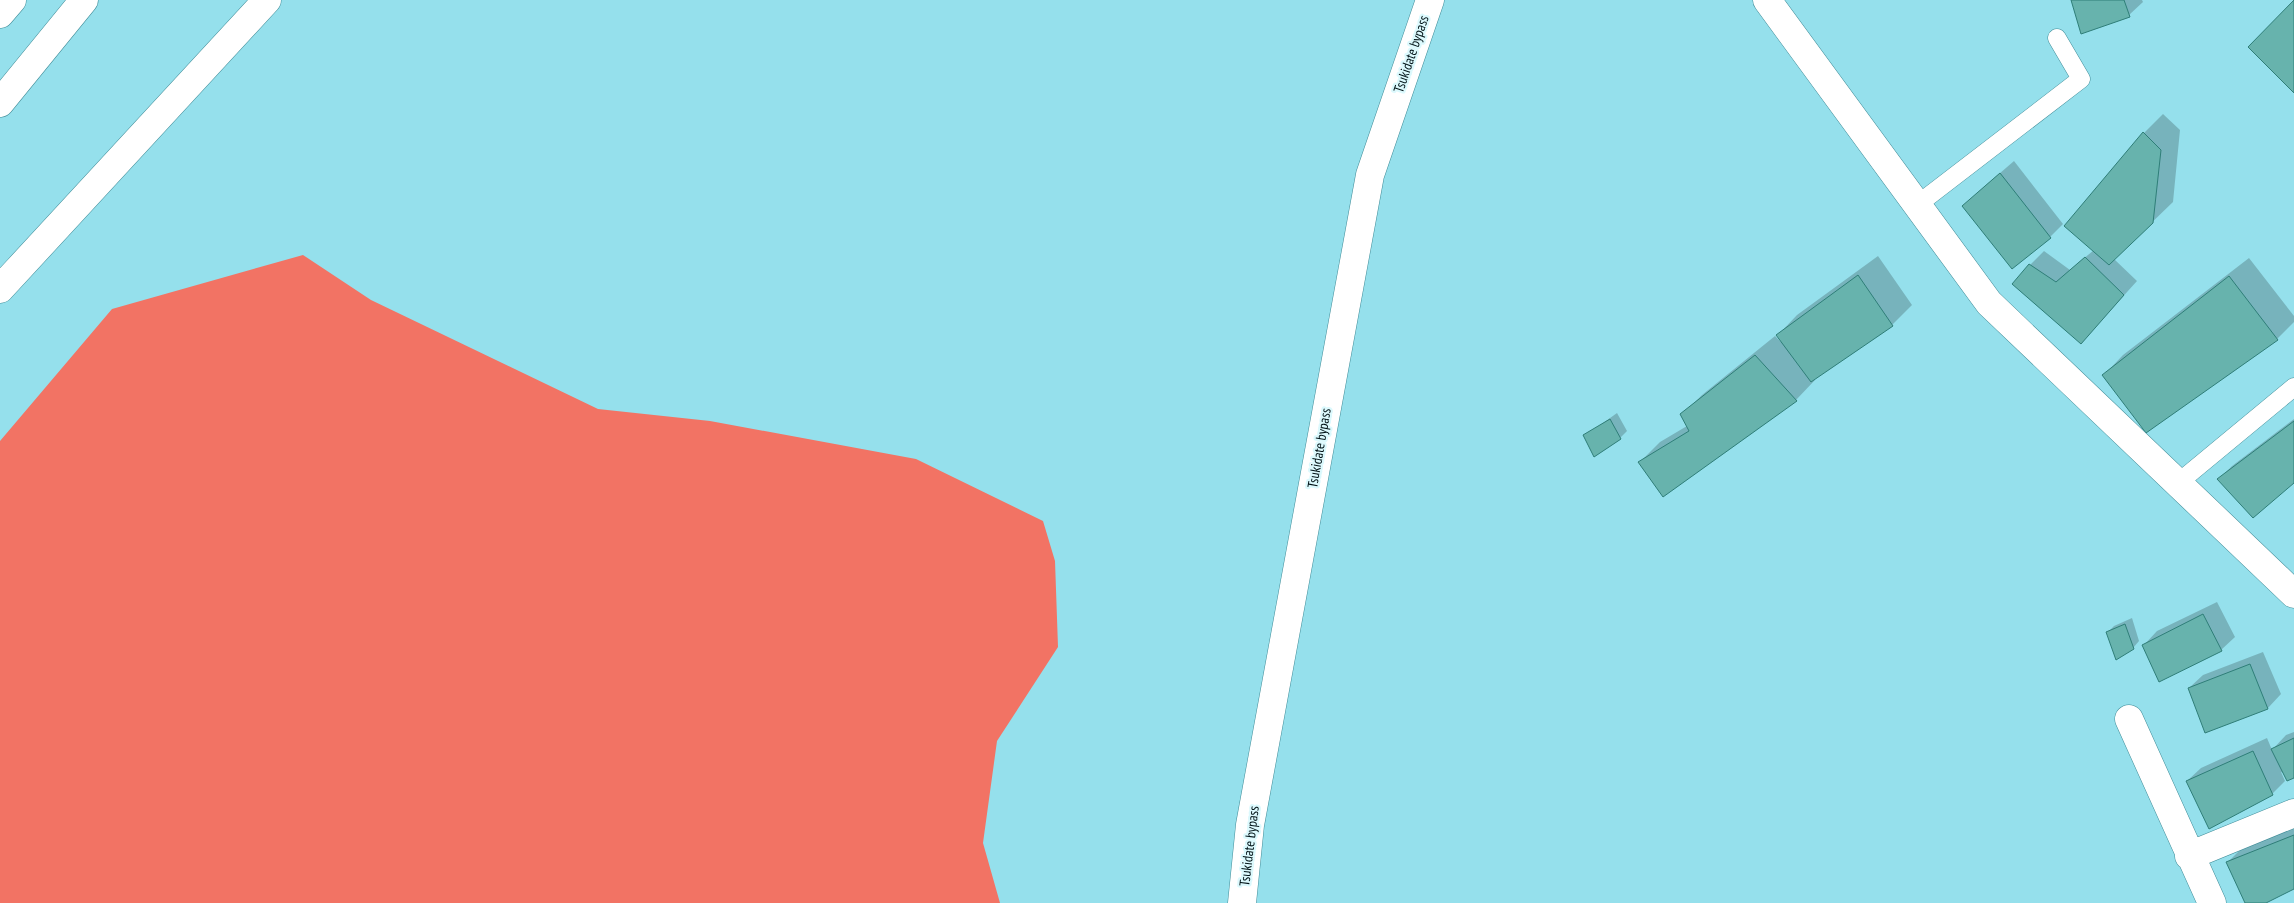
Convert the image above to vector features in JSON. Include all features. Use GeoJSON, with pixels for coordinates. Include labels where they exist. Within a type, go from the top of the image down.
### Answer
{"type":"FeatureCollection","features":[{"type":"Feature","properties":{"kind":"main road"},"geometry":{"type":"LineString","coordinates":[[0,14],[12,0]]}},
{"type":"Feature","properties":{"kind":"main road"},"geometry":{"type":"LineString","coordinates":[[0,103],[84,0]]}},
{"type":"Feature","properties":{"kind":"main road"},"geometry":{"type":"LineString","coordinates":[[1,285],[267,0]]}},
{"type":"Feature","properties":{"kind":"main road","name":"Tsukidate bypass"},"geometry":{"type":"LineString","coordinates":[[1242,903],[1250,825],[1370,175],[1430,0]]}},
{"type":"Feature","properties":{"kind":"main road"},"geometry":{"type":"LineString","coordinates":[[1768,0],[1989,303],[2294,594]]}},
{"type":"Feature","properties":{"kind":"main road"},"geometry":{"type":"LineString","coordinates":[[2129,718],[2212,903]]}},
{"type":"Feature","properties":{"kind":"main road"},"geometry":{"type":"LineString","coordinates":[[2190,856],[2294,812]]}},
{"type":"Feature","properties":{"kind":"lane"},"geometry":{"type":"LineString","coordinates":[[1918,205],[2081,79],[2057,38]]}},
{"type":"Feature","properties":{"kind":"lane"},"geometry":{"type":"LineString","coordinates":[[2178,483],[2294,387]]}},
{"type":"Feature","properties":{"kind":"shaded area"},"geometry":{"type":"Polygon","coordinates":[[[303,255],[371,300],[598,409],[710,421],[916,459],[1043,521],[1055,561],[1058,647],[997,741],[983,843],[1000,903],[0,903],[0,441],[112,309],[303,255]]]}},
{"type":"Feature","properties":{"kind":"building"},"geometry":{"type":"Polygon","coordinates":[[[2071,0],[2124,0],[2130,17],[2081,34],[2071,0]]]}},
{"type":"Feature","properties":{"kind":"building"},"geometry":{"type":"Polygon","coordinates":[[[2294,0],[2294,93],[2248,47],[2294,0]]]}},
{"type":"Feature","properties":{"kind":"building"},"geometry":{"type":"Polygon","coordinates":[[[2143,132],[2161,150],[2153,223],[2109,265],[2064,226],[2143,132]]]}},
{"type":"Feature","properties":{"kind":"building"},"geometry":{"type":"Polygon","coordinates":[[[2000,173],[2051,238],[2012,269],[1962,206],[2000,173]]]}},
{"type":"Feature","properties":{"kind":"building"},"geometry":{"type":"Polygon","coordinates":[[[2085,257],[2124,295],[2081,344],[2012,284],[2029,264],[2056,282],[2085,257]]]}},
{"type":"Feature","properties":{"kind":"building"},"geometry":{"type":"Polygon","coordinates":[[[1858,275],[1893,326],[1811,382],[1776,335],[1858,275]]]}},
{"type":"Feature","properties":{"kind":"building"},"geometry":{"type":"Polygon","coordinates":[[[2229,276],[2278,340],[2146,433],[2102,375],[2229,276]]]}},
{"type":"Feature","properties":{"kind":"building"},"geometry":{"type":"Polygon","coordinates":[[[1755,355],[1797,401],[1663,497],[1638,462],[1689,431],[1680,414],[1755,355]]]}},
{"type":"Feature","properties":{"kind":"building"},"geometry":{"type":"Polygon","coordinates":[[[1610,419],[1621,439],[1594,457],[1583,435],[1610,419]]]}},
{"type":"Feature","properties":{"kind":"building"},"geometry":{"type":"Polygon","coordinates":[[[2294,421],[2294,483],[2253,518],[2217,479],[2294,421]]]}},
{"type":"Feature","properties":{"kind":"building"},"geometry":{"type":"Polygon","coordinates":[[[2203,614],[2222,651],[2159,682],[2142,645],[2203,614]]]}},
{"type":"Feature","properties":{"kind":"building"},"geometry":{"type":"Polygon","coordinates":[[[2125,624],[2134,649],[2116,660],[2106,632],[2125,624]]]}},
{"type":"Feature","properties":{"kind":"building"},"geometry":{"type":"Polygon","coordinates":[[[2250,664],[2268,709],[2205,733],[2188,688],[2250,664]]]}},
{"type":"Feature","properties":{"kind":"building"},"geometry":{"type":"Polygon","coordinates":[[[2294,738],[2294,778],[2287,781],[2271,749],[2294,738]]]}},
{"type":"Feature","properties":{"kind":"building"},"geometry":{"type":"Polygon","coordinates":[[[2253,751],[2273,795],[2209,829],[2186,781],[2253,751]]]}},
{"type":"Feature","properties":{"kind":"building"},"geometry":{"type":"Polygon","coordinates":[[[2294,835],[2294,889],[2266,903],[2245,903],[2226,862],[2294,835]]]}}]}
